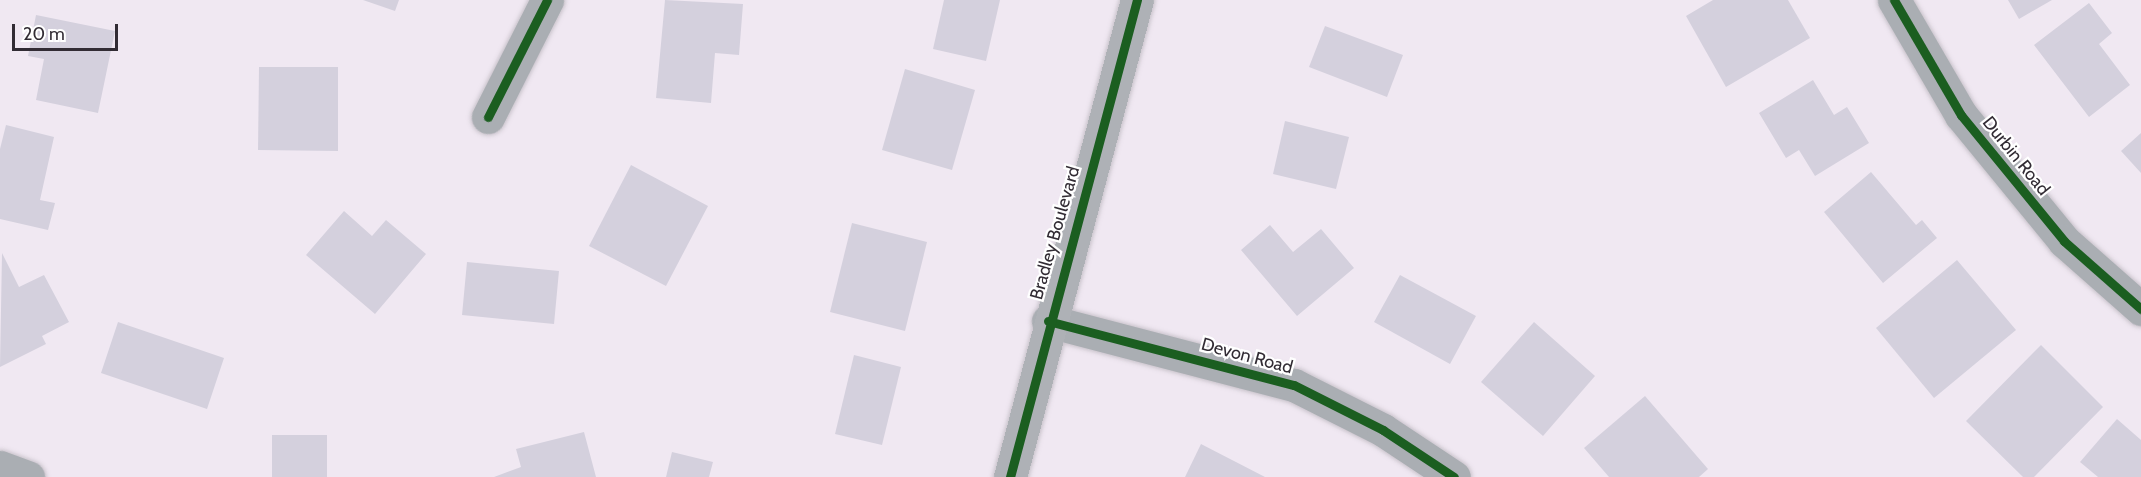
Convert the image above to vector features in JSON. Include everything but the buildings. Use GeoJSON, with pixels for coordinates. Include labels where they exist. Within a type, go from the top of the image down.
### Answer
{"type":"FeatureCollection","features":[{"type":"Feature","properties":{"kind":"main road","name":"Bradley Boulevard"},"geometry":{"type":"LineString","coordinates":[[1010,477],[1048,321],[1137,0]]}},
{"type":"Feature","properties":{"kind":"street"},"geometry":{"type":"LineString","coordinates":[[488,117],[547,0]]}},
{"type":"Feature","properties":{"kind":"street","name":"Durbin Road"},"geometry":{"type":"LineString","coordinates":[[1894,0],[1961,115],[2064,241],[2141,309]]}},
{"type":"Feature","properties":{"kind":"street","name":"Devon Road"},"geometry":{"type":"LineString","coordinates":[[1048,321],[1294,385],[1383,430],[1454,477]]}},
{"type":"Feature","properties":{"kind":"street"},"geometry":{"type":"LineString","coordinates":[[0,467],[28,477]]}},
{"type":"Feature","properties":{"kind":"cycle path"},"geometry":{"type":"LineString","coordinates":[[488,117],[547,0]]}},
{"type":"Feature","properties":{"kind":"cycle path"},"geometry":{"type":"LineString","coordinates":[[1010,477],[1137,0]]}},
{"type":"Feature","properties":{"kind":"cycle path"},"geometry":{"type":"LineString","coordinates":[[1894,0],[1961,115],[2064,241],[2141,309]]}},
{"type":"Feature","properties":{"kind":"cycle path"},"geometry":{"type":"LineString","coordinates":[[1048,321],[1294,385],[1383,430],[1454,477]]}}]}
